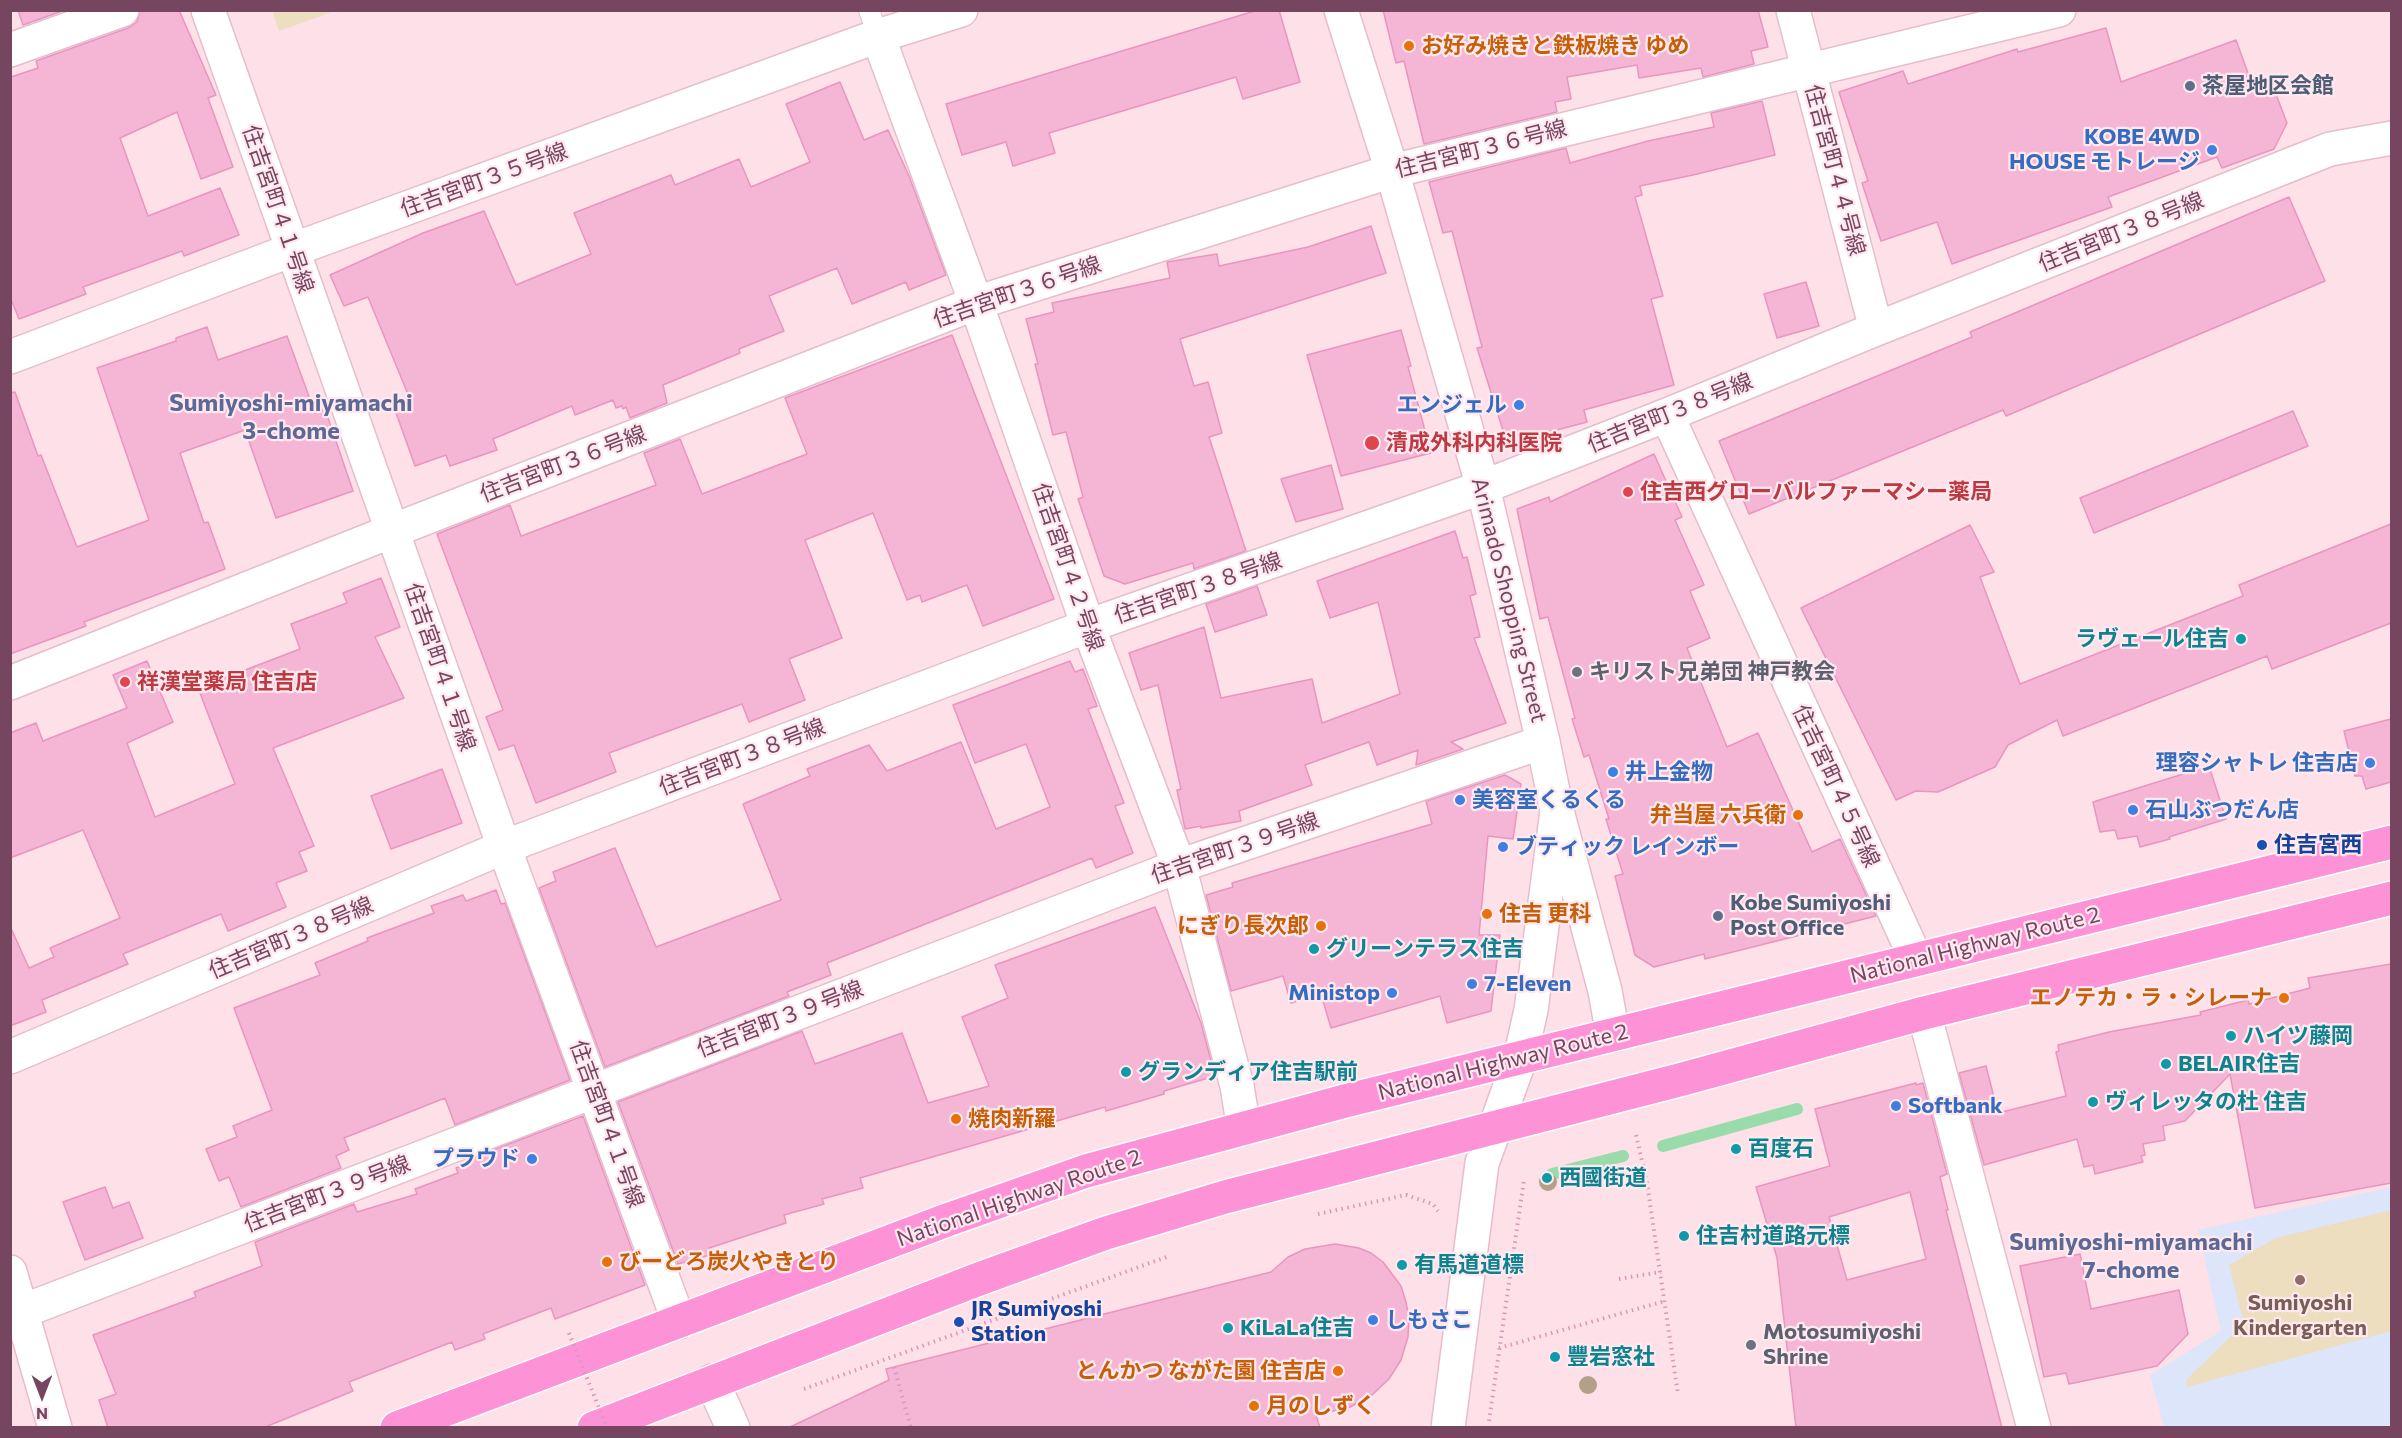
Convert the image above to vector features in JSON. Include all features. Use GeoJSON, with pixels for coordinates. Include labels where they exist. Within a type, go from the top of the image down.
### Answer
{"type":"FeatureCollection","features":[{"type":"Feature","properties":{"kind":"highway","name":"National Highway Route 2"},"geometry":{"type":"LineString","coordinates":[[397,1428],[947,1220],[1086,1171],[1345,1101],[2391,842]]}},
{"type":"Feature","properties":{"kind":"highway"},"geometry":{"type":"LineString","coordinates":[[594,1428],[712,1381],[1106,1233],[1225,1197],[1924,1014],[2391,898]]}},
{"type":"Feature","properties":{"kind":"street"},"geometry":{"type":"LineString","coordinates":[[10,50],[122,10]]}},
{"type":"Feature","properties":{"kind":"street","name":"住吉宮町４１号線"},"geometry":{"type":"LineString","coordinates":[[208,10],[504,847],[679,1322]]}},
{"type":"Feature","properties":{"kind":"street","name":"住吉宮町３５号線"},"geometry":{"type":"LineString","coordinates":[[10,357],[292,250],[874,23],[961,10]]}},
{"type":"Feature","properties":{"kind":"street","name":"Arimado Shopping Street"},"geometry":{"type":"LineString","coordinates":[[1341,10],[1392,171],[1482,487],[1543,742],[1557,812],[1532,1010],[1520,1059],[1482,1163],[1448,1428]]}},
{"type":"Feature","properties":{"kind":"street","name":"住吉宮町４４号線"},"geometry":{"type":"LineString","coordinates":[[1794,10],[1876,329]]}},
{"type":"Feature","properties":{"kind":"street","name":"住吉宮町３６号線"},"geometry":{"type":"LineString","coordinates":[[10,682],[976,303],[1392,171],[2059,10]]}},
{"type":"Feature","properties":{"kind":"street","name":"住吉宮町４２号線"},"geometry":{"type":"LineString","coordinates":[[874,23],[976,303],[1088,626],[1179,866],[1237,1086],[1244,1129]]}},
{"type":"Feature","properties":{"kind":"street","name":"住吉宮町３８号線"},"geometry":{"type":"LineString","coordinates":[[10,1057],[504,847],[1088,626],[1482,487],[2330,149],[2391,138]]}},
{"type":"Feature","properties":{"kind":"street","name":"住吉宮町４５号線"},"geometry":{"type":"LineString","coordinates":[[1667,415],[1916,959]]}},
{"type":"Feature","properties":{"kind":"street","name":"住吉宮町３９号線"},"geometry":{"type":"LineString","coordinates":[[17,1314],[1179,866],[1543,742]]}},
{"type":"Feature","properties":{"kind":"street"},"geometry":{"type":"LineString","coordinates":[[1557,812],[1605,991],[1613,1035]]}},
{"type":"Feature","properties":{"kind":"street"},"geometry":{"type":"LineString","coordinates":[[1924,1014],[2034,1428]]}},
{"type":"Feature","properties":{"kind":"street"},"geometry":{"type":"LineString","coordinates":[[10,1272],[17,1314],[55,1428]]}},
{"type":"Feature","properties":{"kind":"street"},"geometry":{"type":"LineString","coordinates":[[712,1381],[733,1428]]}},
{"type":"Feature","properties":{"kind":"path"},"geometry":{"type":"LineString","coordinates":[[1636,1135],[1647,1183],[1678,1394]]}},
{"type":"Feature","properties":{"kind":"path"},"geometry":{"type":"LineString","coordinates":[[1488,1428],[1524,1180]]}},
{"type":"Feature","properties":{"kind":"path"},"geometry":{"type":"LineString","coordinates":[[1313,1215],[1406,1195],[1433,1204],[1438,1212]]}},
{"type":"Feature","properties":{"kind":"path"},"geometry":{"type":"LineString","coordinates":[[801,1390],[1171,1255]]}},
{"type":"Feature","properties":{"kind":"path"},"geometry":{"type":"LineString","coordinates":[[1619,1279],[1661,1272]]}},
{"type":"Feature","properties":{"kind":"path"},"geometry":{"type":"LineString","coordinates":[[1499,1348],[1665,1301]]}},
{"type":"Feature","properties":{"kind":"path"},"geometry":{"type":"LineString","coordinates":[[569,1333],[607,1428]]}},
{"type":"Feature","properties":{"kind":"path"},"geometry":{"type":"LineString","coordinates":[[894,1367],[910,1428]]}},
{"type":"Feature","properties":{"kind":"shaded area"},"geometry":{"type":"Polygon","coordinates":[[[272,10],[335,10],[335,11],[279,31],[272,10]]]}},
{"type":"Feature","properties":{"kind":"shaded area","name":"Sumiyoshi Kindergarten"},"geometry":{"type":"Polygon","coordinates":[[[2391,1187],[2391,1426],[2164,1427],[2150,1375],[2221,1331],[2198,1230],[2391,1187]]]}},
{"type":"Feature","properties":{"kind":"shaded area"},"geometry":{"type":"Polygon","coordinates":[[[2391,1210],[2391,1331],[2187,1387],[2187,1379],[2244,1324],[2229,1265],[2276,1238],[2391,1210]]]}},
{"type":"Feature","properties":{"kind":"building"},"geometry":{"type":"Polygon","coordinates":[[[18,10],[65,10],[23,25],[18,10]]]}},
{"type":"Feature","properties":{"kind":"building"},"geometry":{"type":"Polygon","coordinates":[[[140,10],[179,10],[216,95],[208,98],[233,167],[201,179],[177,112],[120,138],[148,216],[220,188],[239,235],[184,256],[182,251],[83,287],[86,294],[19,319],[10,297],[11,77],[38,68],[36,61],[128,28],[137,22],[140,10]]]}},
{"type":"Feature","properties":{"kind":"building"},"geometry":{"type":"Polygon","coordinates":[[[1258,10],[1279,10],[1300,82],[1243,99],[1236,77],[1049,133],[1055,153],[1013,166],[1006,142],[962,155],[946,104],[1258,10]]]}},
{"type":"Feature","properties":{"kind":"building"},"geometry":{"type":"Polygon","coordinates":[[[1383,10],[1758,10],[1768,47],[1751,51],[1754,64],[1703,77],[1701,68],[1639,78],[1637,65],[1567,77],[1571,99],[1555,102],[1557,112],[1424,144],[1404,61],[1396,63],[1383,10]]]}},
{"type":"Feature","properties":{"kind":"building"},"geometry":{"type":"Polygon","coordinates":[[[2106,28],[2121,82],[2236,40],[2256,95],[2274,89],[2287,123],[2274,149],[2222,168],[2217,157],[2108,197],[2112,207],[1952,264],[1937,222],[1881,241],[1862,183],[1868,181],[1839,92],[1903,71],[1908,84],[2017,49],[2018,52],[2106,28]]]}},
{"type":"Feature","properties":{"kind":"building"},"geometry":{"type":"Polygon","coordinates":[[[840,82],[864,140],[888,130],[909,176],[946,275],[909,290],[906,282],[852,304],[837,268],[769,296],[784,331],[739,349],[740,353],[663,385],[667,403],[630,418],[626,407],[616,408],[613,400],[575,415],[572,406],[493,439],[497,450],[450,466],[446,455],[415,466],[395,410],[412,404],[368,297],[344,306],[330,275],[423,233],[484,211],[516,285],[591,254],[574,213],[671,175],[675,185],[739,159],[751,187],[810,162],[786,104],[840,82]]]}},
{"type":"Feature","properties":{"kind":"building"},"geometry":{"type":"Polygon","coordinates":[[[1762,101],[1775,155],[1640,186],[1642,195],[1635,197],[1663,296],[1651,299],[1674,385],[1584,410],[1587,422],[1538,435],[1540,441],[1522,448],[1506,440],[1477,348],[1482,347],[1452,231],[1443,233],[1429,182],[1566,148],[1570,163],[1648,141],[1714,127],[1711,113],[1762,101]]]}},
{"type":"Feature","properties":{"kind":"building"},"geometry":{"type":"Polygon","coordinates":[[[2289,197],[2325,281],[2006,416],[2003,410],[1749,514],[1719,441],[1972,337],[1970,332],[2289,197]]]}},
{"type":"Feature","properties":{"kind":"building"},"geometry":{"type":"Polygon","coordinates":[[[1371,226],[1386,273],[1180,339],[1194,386],[1208,382],[1222,433],[1209,437],[1246,551],[1194,569],[1193,563],[1125,584],[1104,576],[1078,499],[1083,497],[1066,432],[1053,435],[1026,319],[1054,312],[1052,303],[1170,278],[1167,262],[1217,254],[1219,266],[1308,247],[1371,226]]]}},
{"type":"Feature","properties":{"kind":"building"},"geometry":{"type":"Polygon","coordinates":[[[1806,282],[1819,326],[1777,338],[1764,294],[1806,282]]]}},
{"type":"Feature","properties":{"kind":"building"},"geometry":{"type":"Polygon","coordinates":[[[207,327],[218,360],[287,336],[315,413],[325,409],[353,491],[276,518],[245,430],[180,453],[204,523],[208,522],[225,569],[84,622],[86,626],[10,654],[10,393],[15,392],[38,456],[41,455],[77,547],[149,520],[97,368],[176,341],[176,338],[207,327]]]}},
{"type":"Feature","properties":{"kind":"building"},"geometry":{"type":"Polygon","coordinates":[[[1401,330],[1411,366],[1408,367],[1431,453],[1341,476],[1307,355],[1401,330]]]}},
{"type":"Feature","properties":{"kind":"building"},"geometry":{"type":"Polygon","coordinates":[[[952,335],[1054,599],[983,626],[967,585],[922,602],[920,595],[907,600],[873,513],[805,540],[842,638],[789,659],[805,700],[749,722],[742,704],[609,753],[616,772],[536,803],[514,745],[499,750],[486,717],[503,710],[437,534],[510,505],[521,536],[656,485],[644,453],[680,439],[702,494],[807,454],[785,398],[952,335]]]}},
{"type":"Feature","properties":{"kind":"building"},"geometry":{"type":"Polygon","coordinates":[[[2293,411],[2308,446],[2094,533],[2080,498],[2293,411]]]}},
{"type":"Feature","properties":{"kind":"building"},"geometry":{"type":"Polygon","coordinates":[[[1654,454],[1682,517],[1675,520],[1704,585],[1690,591],[1710,638],[1687,648],[1727,747],[1758,733],[1812,852],[1840,839],[1876,916],[1705,959],[1704,954],[1654,967],[1635,955],[1615,876],[1623,874],[1606,819],[1609,819],[1589,755],[1584,757],[1572,719],[1575,718],[1548,617],[1540,619],[1517,509],[1549,497],[1550,502],[1654,454]]]}},
{"type":"Feature","properties":{"kind":"building"},"geometry":{"type":"Polygon","coordinates":[[[1331,465],[1343,509],[1296,522],[1281,479],[1331,465]]]}},
{"type":"Feature","properties":{"kind":"building"},"geometry":{"type":"Polygon","coordinates":[[[2391,524],[2391,623],[2272,669],[2267,656],[2063,736],[2057,720],[2008,745],[1995,767],[1938,792],[1916,791],[1896,800],[1801,608],[1970,525],[1994,572],[1980,577],[2020,684],[2243,596],[2239,585],[2391,524]]]}},
{"type":"Feature","properties":{"kind":"building"},"geometry":{"type":"Polygon","coordinates":[[[1455,531],[1463,558],[1467,557],[1476,594],[1470,596],[1480,637],[1474,638],[1506,723],[1451,742],[1463,749],[1416,765],[1418,750],[1377,765],[1369,742],[1305,765],[1312,785],[1239,811],[1241,821],[1185,829],[1177,790],[1181,789],[1158,685],[1141,690],[1129,653],[1204,627],[1221,698],[1312,679],[1322,723],[1400,694],[1378,602],[1330,618],[1317,581],[1455,531]]]}},
{"type":"Feature","properties":{"kind":"building"},"geometry":{"type":"Polygon","coordinates":[[[381,578],[400,627],[375,637],[404,698],[273,748],[314,846],[299,852],[307,871],[276,883],[286,907],[228,931],[221,914],[123,954],[128,964],[42,1000],[46,1012],[10,1026],[10,926],[29,968],[54,957],[50,948],[120,918],[83,830],[10,858],[10,733],[36,723],[43,741],[127,708],[113,675],[147,661],[173,722],[127,743],[155,817],[235,784],[198,688],[300,649],[291,624],[347,603],[343,593],[381,578]]]}},
{"type":"Feature","properties":{"kind":"building"},"geometry":{"type":"Polygon","coordinates":[[[1257,586],[1267,615],[1215,632],[1206,604],[1257,586]]]}},
{"type":"Feature","properties":{"kind":"building"},"geometry":{"type":"Polygon","coordinates":[[[1070,661],[1075,672],[1083,669],[1097,706],[1088,709],[1124,803],[1115,806],[1133,853],[1096,868],[1092,858],[827,963],[831,975],[787,992],[789,996],[605,1067],[539,888],[556,881],[553,872],[615,848],[656,947],[781,900],[743,804],[810,776],[807,769],[869,745],[887,771],[961,742],[996,829],[1050,807],[1026,744],[975,763],[953,705],[1070,661]]]}},
{"type":"Feature","properties":{"kind":"building"},"geometry":{"type":"Polygon","coordinates":[[[2391,719],[2391,782],[2366,789],[2362,776],[2355,776],[2344,731],[2391,719]]]}},
{"type":"Feature","properties":{"kind":"building"},"geometry":{"type":"Polygon","coordinates":[[[2209,766],[2226,819],[2140,847],[2137,836],[2118,839],[2115,830],[2100,832],[2093,802],[2209,766]]]}},
{"type":"Feature","properties":{"kind":"building"},"geometry":{"type":"Polygon","coordinates":[[[442,769],[462,823],[391,849],[371,796],[442,769]]]}},
{"type":"Feature","properties":{"kind":"building"},"geometry":{"type":"Polygon","coordinates":[[[1505,775],[1521,784],[1513,839],[1488,836],[1479,935],[1500,935],[1491,1011],[1447,1023],[1440,996],[1331,1028],[1321,994],[1291,1003],[1283,976],[1231,991],[1206,895],[1233,887],[1232,883],[1432,824],[1426,801],[1505,775]]]}},
{"type":"Feature","properties":{"kind":"building"},"geometry":{"type":"Polygon","coordinates":[[[496,890],[501,904],[505,903],[570,1080],[455,1125],[445,1098],[344,1138],[349,1150],[336,1156],[341,1168],[241,1207],[229,1177],[219,1181],[206,1149],[237,1137],[233,1126],[272,1110],[234,1008],[320,975],[315,963],[368,941],[367,938],[434,913],[431,906],[463,895],[466,901],[496,890]]]}},
{"type":"Feature","properties":{"kind":"building"},"geometry":{"type":"Polygon","coordinates":[[[1155,907],[1201,1023],[1215,1076],[1106,1111],[1105,1107],[860,1178],[863,1188],[822,1199],[824,1204],[784,1215],[786,1223],[709,1248],[710,1255],[678,1264],[618,1102],[802,1031],[815,1064],[902,1033],[928,1103],[989,1086],[962,1017],[1008,998],[995,965],[1155,907]]]}},
{"type":"Feature","properties":{"kind":"building"},"geometry":{"type":"Polygon","coordinates":[[[2391,964],[2391,1183],[2255,1208],[2230,1074],[2185,1121],[2163,1126],[2165,1140],[2143,1144],[2145,1155],[2141,1156],[2143,1162],[2095,1174],[2093,1165],[2084,1167],[2077,1139],[1984,1165],[1959,1073],[1986,1066],[1998,1113],[2066,1096],[2056,1052],[2059,1051],[2058,1045],[2109,1032],[2201,1015],[2200,1012],[2248,1000],[2249,1004],[2310,988],[2308,978],[2391,964]]]}},
{"type":"Feature","properties":{"kind":"building"},"geometry":{"type":"Polygon","coordinates":[[[1923,1083],[1947,1174],[1940,1177],[1948,1210],[1946,1210],[2002,1428],[1796,1428],[1777,1258],[1756,1187],[1830,1166],[1815,1109],[1923,1083]],[[1910,1192],[1829,1217],[1847,1280],[1926,1259],[1910,1192]]]}},
{"type":"Feature","properties":{"kind":"building"},"geometry":{"type":"Polygon","coordinates":[[[583,1116],[645,1285],[555,1319],[551,1308],[483,1334],[485,1339],[455,1350],[452,1342],[349,1382],[353,1391],[263,1428],[108,1428],[99,1400],[116,1394],[93,1335],[196,1297],[194,1292],[262,1266],[255,1242],[354,1204],[357,1212],[417,1194],[415,1189],[458,1173],[456,1168],[470,1162],[469,1159],[583,1116]]]}},
{"type":"Feature","properties":{"kind":"building"},"geometry":{"type":"Polygon","coordinates":[[[105,1187],[113,1208],[129,1202],[143,1238],[85,1260],[63,1202],[105,1187]]]}},
{"type":"Feature","properties":{"kind":"building","name":"KiLaLa住吉"},"geometry":{"type":"Polygon","coordinates":[[[1335,1244],[1359,1248],[1383,1262],[1401,1286],[1409,1319],[1408,1337],[1401,1360],[1389,1379],[1372,1395],[1350,1407],[1316,1415],[1320,1428],[788,1428],[889,1380],[886,1369],[1271,1272],[1288,1257],[1305,1249],[1335,1244]]]}},
{"type":"Feature","properties":{"kind":"building"},"geometry":{"type":"Polygon","coordinates":[[[2080,1254],[2091,1309],[2179,1290],[2188,1334],[2157,1366],[2069,1384],[2066,1373],[2044,1377],[2020,1266],[2080,1254]]]}},
{"type":"Feature","properties":{"kind":"waterway"},"geometry":{"type":"LineString","coordinates":[[1663,1146],[1797,1109]]}},
{"type":"Feature","properties":{"kind":"waterway"},"geometry":{"type":"LineString","coordinates":[[1552,1174],[1623,1156]]}},
{"type":"Feature","properties":{"kind":"place","name":"お好み焼きと鉄板焼き ゆめ"},"geometry":{"type":"Point","coordinates":[1409,46]}},
{"type":"Feature","properties":{"kind":"place","name":"茶屋地区会館"},"geometry":{"type":"Point","coordinates":[2190,86]}},
{"type":"Feature","properties":{"kind":"place","name":"KOBE 4WD HOUSE モトレージ"},"geometry":{"type":"Point","coordinates":[2212,150]}},
{"type":"Feature","properties":{"kind":"place","name":"エンジェル"},"geometry":{"type":"Point","coordinates":[1519,405]}},
{"type":"Feature","properties":{"kind":"place","name":"清成外科内科医院"},"geometry":{"type":"Point","coordinates":[1372,443]}},
{"type":"Feature","properties":{"kind":"place","name":"住吉西グローバルファーマシー薬局"},"geometry":{"type":"Point","coordinates":[1628,492]}},
{"type":"Feature","properties":{"kind":"place","name":"ラヴェール住吉"},"geometry":{"type":"Point","coordinates":[2241,639]}},
{"type":"Feature","properties":{"kind":"place","name":"キリスト兄弟団 神戸教会"},"geometry":{"type":"Point","coordinates":[1577,672]}},
{"type":"Feature","properties":{"kind":"place","name":"祥漢堂薬局 住吉店"},"geometry":{"type":"Point","coordinates":[125,682]}},
{"type":"Feature","properties":{"kind":"place","name":"理容シャトレ 住吉店"},"geometry":{"type":"Point","coordinates":[2370,763]}},
{"type":"Feature","properties":{"kind":"place","name":"井上金物"},"geometry":{"type":"Point","coordinates":[1613,772]}},
{"type":"Feature","properties":{"kind":"place","name":"美容室くるくる"},"geometry":{"type":"Point","coordinates":[1460,800]}},
{"type":"Feature","properties":{"kind":"place","name":"石山ぶつだん店"},"geometry":{"type":"Point","coordinates":[2133,810]}},
{"type":"Feature","properties":{"kind":"place","name":"弁当屋 六兵衛"},"geometry":{"type":"Point","coordinates":[1798,815]}},
{"type":"Feature","properties":{"kind":"place","name":"住吉宮西"},"geometry":{"type":"Point","coordinates":[2262,845]}},
{"type":"Feature","properties":{"kind":"place","name":"ブティック レインボー"},"geometry":{"type":"Point","coordinates":[1503,847]}},
{"type":"Feature","properties":{"kind":"place","name":"住吉 更科"},"geometry":{"type":"Point","coordinates":[1487,914]}},
{"type":"Feature","properties":{"kind":"place","name":"Kobe Sumiyoshi Post Office"},"geometry":{"type":"Point","coordinates":[1718,916]}},
{"type":"Feature","properties":{"kind":"place","name":"にぎり長次郎"},"geometry":{"type":"Point","coordinates":[1321,926]}},
{"type":"Feature","properties":{"kind":"place","name":"グリーンテラス住吉"},"geometry":{"type":"Point","coordinates":[1314,949]}},
{"type":"Feature","properties":{"kind":"place","name":"7-Eleven"},"geometry":{"type":"Point","coordinates":[1472,984]}},
{"type":"Feature","properties":{"kind":"place","name":"Ministop"},"geometry":{"type":"Point","coordinates":[1392,993]}},
{"type":"Feature","properties":{"kind":"place","name":"エノテカ・ラ・シレーナ"},"geometry":{"type":"Point","coordinates":[2284,998]}},
{"type":"Feature","properties":{"kind":"place","name":"ハイツ藤岡"},"geometry":{"type":"Point","coordinates":[2231,1036]}},
{"type":"Feature","properties":{"kind":"place","name":"BELAIR住吉"},"geometry":{"type":"Point","coordinates":[2166,1064]}},
{"type":"Feature","properties":{"kind":"place","name":"グランディア住吉駅前"},"geometry":{"type":"Point","coordinates":[1126,1072]}},
{"type":"Feature","properties":{"kind":"place","name":"ヴィレッタの杜 住吉"},"geometry":{"type":"Point","coordinates":[2093,1102]}},
{"type":"Feature","properties":{"kind":"place","name":"Softbank"},"geometry":{"type":"Point","coordinates":[1896,1106]}},
{"type":"Feature","properties":{"kind":"place","name":"焼肉新羅"},"geometry":{"type":"Point","coordinates":[956,1119]}},
{"type":"Feature","properties":{"kind":"place","name":"百度石"},"geometry":{"type":"Point","coordinates":[1736,1149]}},
{"type":"Feature","properties":{"kind":"place","name":"プラウド"},"geometry":{"type":"Point","coordinates":[532,1159]}},
{"type":"Feature","properties":{"kind":"place","name":"西國街道"},"geometry":{"type":"Point","coordinates":[1547,1178]}},
{"type":"Feature","properties":{"kind":"place","name":"住吉村道路元標"},"geometry":{"type":"Point","coordinates":[1684,1236]}},
{"type":"Feature","properties":{"kind":"place","name":"びーどろ炭火やきとり"},"geometry":{"type":"Point","coordinates":[607,1262]}},
{"type":"Feature","properties":{"kind":"place","name":"有馬道道標"},"geometry":{"type":"Point","coordinates":[1402,1265]}},
{"type":"Feature","properties":{"kind":"place","name":"Sumiyoshi Kindergarten"},"geometry":{"type":"Point","coordinates":[2300,1280]}},
{"type":"Feature","properties":{"kind":"place","name":"しもさこ"},"geometry":{"type":"Point","coordinates":[1373,1320]}},
{"type":"Feature","properties":{"kind":"place","name":"JR Sumiyoshi Station"},"geometry":{"type":"Point","coordinates":[959,1322]}},
{"type":"Feature","properties":{"kind":"place","name":"KiLaLa住吉"},"geometry":{"type":"Point","coordinates":[1228,1328]}},
{"type":"Feature","properties":{"kind":"place","name":"Motosumiyoshi Shrine"},"geometry":{"type":"Point","coordinates":[1751,1345]}},
{"type":"Feature","properties":{"kind":"place","name":"豐岩窓社"},"geometry":{"type":"Point","coordinates":[1555,1357]}},
{"type":"Feature","properties":{"kind":"place","name":"とんかつ ながた園 住吉店"},"geometry":{"type":"Point","coordinates":[1338,1371]}},
{"type":"Feature","properties":{"kind":"place","name":"月のしずく"},"geometry":{"type":"Point","coordinates":[1254,1406]}},
{"type":"Feature","properties":{"kind":"district","name":"Sumiyoshi-miyamachi 3-chome"},"geometry":{"type":"Point","coordinates":[291,417]}},
{"type":"Feature","properties":{"kind":"district","name":"Sumiyoshi-miyamachi 7-chome"},"geometry":{"type":"Point","coordinates":[2131,1256]}}]}
